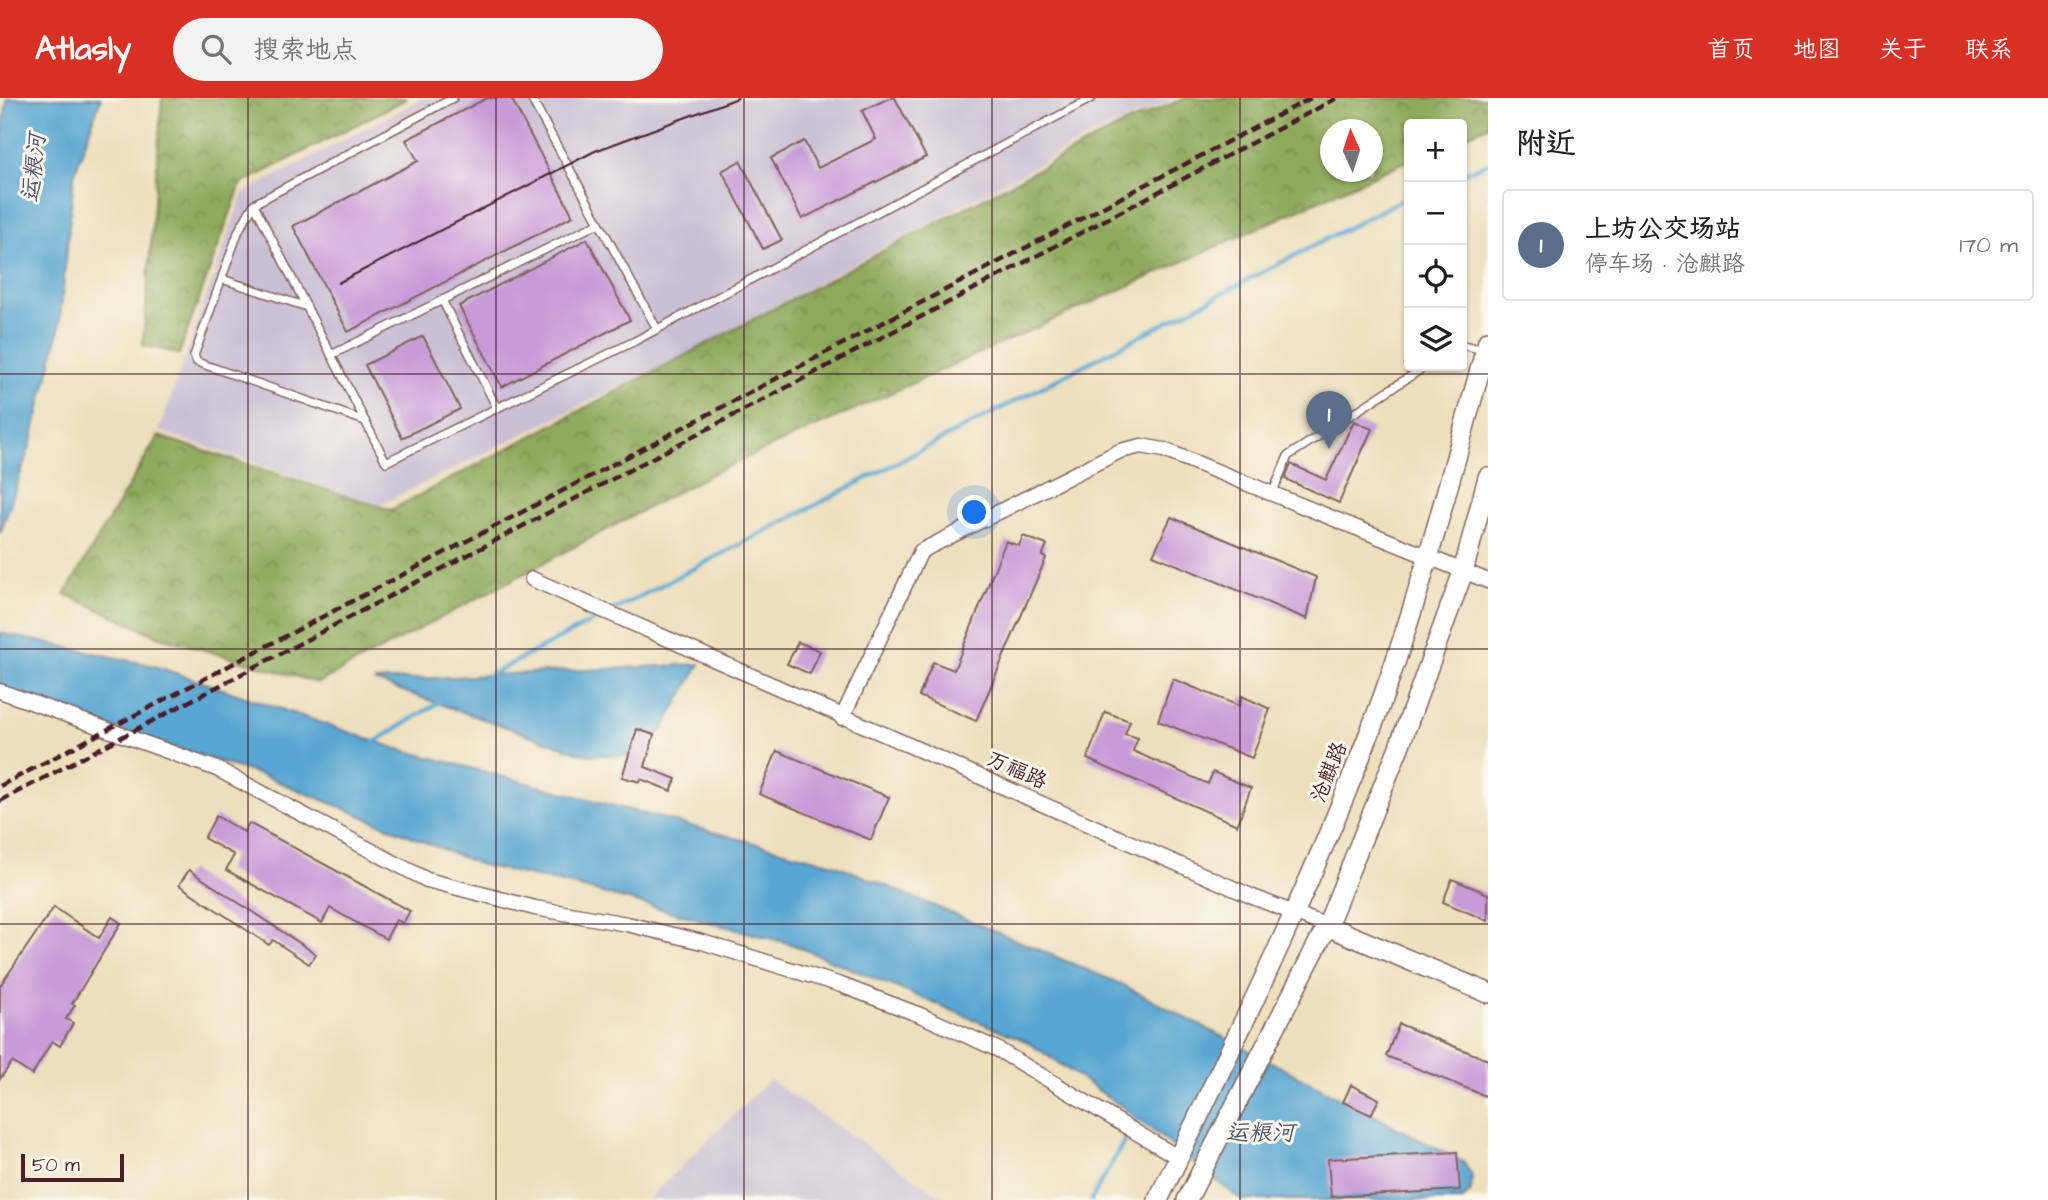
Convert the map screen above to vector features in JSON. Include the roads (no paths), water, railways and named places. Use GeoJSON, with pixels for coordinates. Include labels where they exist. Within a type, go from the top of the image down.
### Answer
{"type":"FeatureCollection","features":[{"type":"Feature","properties":{"kind":"main road","name":"沧麒路"},"geometry":{"type":"LineString","coordinates":[[1158,1200],[1296,913],[1369,734],[1427,559],[1487,346]]}},
{"type":"Feature","properties":{"kind":"main road"},"geometry":{"type":"LineString","coordinates":[[1187,1200],[1327,926],[1399,747],[1463,572],[1488,477]]}},
{"type":"Feature","properties":{"kind":"main road","name":"万福路"},"geometry":{"type":"LineString","coordinates":[[1327,926],[1488,993]]}},
{"type":"Feature","properties":{"kind":"street"},"geometry":{"type":"LineString","coordinates":[[842,718],[921,551],[1120,451],[1141,446],[1164,450],[1488,582]]}},
{"type":"Feature","properties":{"kind":"street","name":"万福路"},"geometry":{"type":"LineString","coordinates":[[532,579],[842,718],[1327,926]]}},
{"type":"Feature","properties":{"kind":"street"},"geometry":{"type":"LineString","coordinates":[[0,691],[217,769],[427,880],[535,908],[627,924],[702,942],[841,985],[920,1015],[998,1049],[1179,1158]]}},
{"type":"Feature","properties":{"kind":"lane"},"geometry":{"type":"LineString","coordinates":[[365,421],[197,362],[194,356],[239,230],[254,204],[453,98]]}},
{"type":"Feature","properties":{"kind":"lane"},"geometry":{"type":"LineString","coordinates":[[531,98],[657,329]]}},
{"type":"Feature","properties":{"kind":"lane"},"geometry":{"type":"LineString","coordinates":[[254,204],[386,462],[657,329],[1092,98]]}},
{"type":"Feature","properties":{"kind":"lane"},"geometry":{"type":"LineString","coordinates":[[331,355],[599,223]]}},
{"type":"Feature","properties":{"kind":"lane"},"geometry":{"type":"LineString","coordinates":[[222,279],[307,307]]}},
{"type":"Feature","properties":{"kind":"lane"},"geometry":{"type":"LineString","coordinates":[[442,300],[497,408]]}},
{"type":"Feature","properties":{"kind":"lane"},"geometry":{"type":"LineString","coordinates":[[1467,345],[1487,346]]}},
{"type":"Feature","properties":{"kind":"lane"},"geometry":{"type":"LineString","coordinates":[[1272,495],[1288,456],[1418,371]]}},
{"type":"Feature","properties":{"kind":"water","name":"运粮河"},"geometry":{"type":"Polygon","coordinates":[[[7,98],[101,98],[74,175],[59,330],[32,440],[0,534],[0,156],[7,98]]]}},
{"type":"Feature","properties":{"kind":"water","name":"运粮河"},"geometry":{"type":"Polygon","coordinates":[[[0,633],[155,666],[395,748],[834,864],[1121,984],[1463,1162],[1472,1176],[1471,1191],[1462,1200],[1241,1200],[1124,1108],[1026,1041],[791,944],[576,886],[481,865],[267,777],[0,692],[0,633]]]}},
{"type":"Feature","properties":{"kind":"water"},"geometry":{"type":"Polygon","coordinates":[[[700,664],[661,732],[625,756],[583,754],[374,681],[700,664]]]}},
{"type":"Feature","properties":{"kind":"waterway"},"geometry":{"type":"LineString","coordinates":[[1467,172],[1488,163]]}},
{"type":"Feature","properties":{"kind":"waterway"},"geometry":{"type":"LineString","coordinates":[[612,611],[1404,199]]}},
{"type":"Feature","properties":{"kind":"waterway"},"geometry":{"type":"LineString","coordinates":[[488,676],[604,615]]}},
{"type":"Feature","properties":{"kind":"waterway"},"geometry":{"type":"LineString","coordinates":[[373,743],[443,700]]}},
{"type":"Feature","properties":{"kind":"waterway"},"geometry":{"type":"LineString","coordinates":[[1091,1200],[1139,1115]]}},
{"type":"Feature","properties":{"kind":"tram line"},"geometry":{"type":"LineString","coordinates":[[338,283],[595,151],[738,98]]}},
{"type":"Feature","properties":{"kind":"railway"},"geometry":{"type":"LineString","coordinates":[[0,786],[1311,98]]}},
{"type":"Feature","properties":{"kind":"railway"},"geometry":{"type":"LineString","coordinates":[[0,801],[1337,98]]}},
{"type":"Feature","properties":{"kind":"place","name":"上坊公交场站"},"geometry":{"type":"Point","coordinates":[1329,449]}}]}
